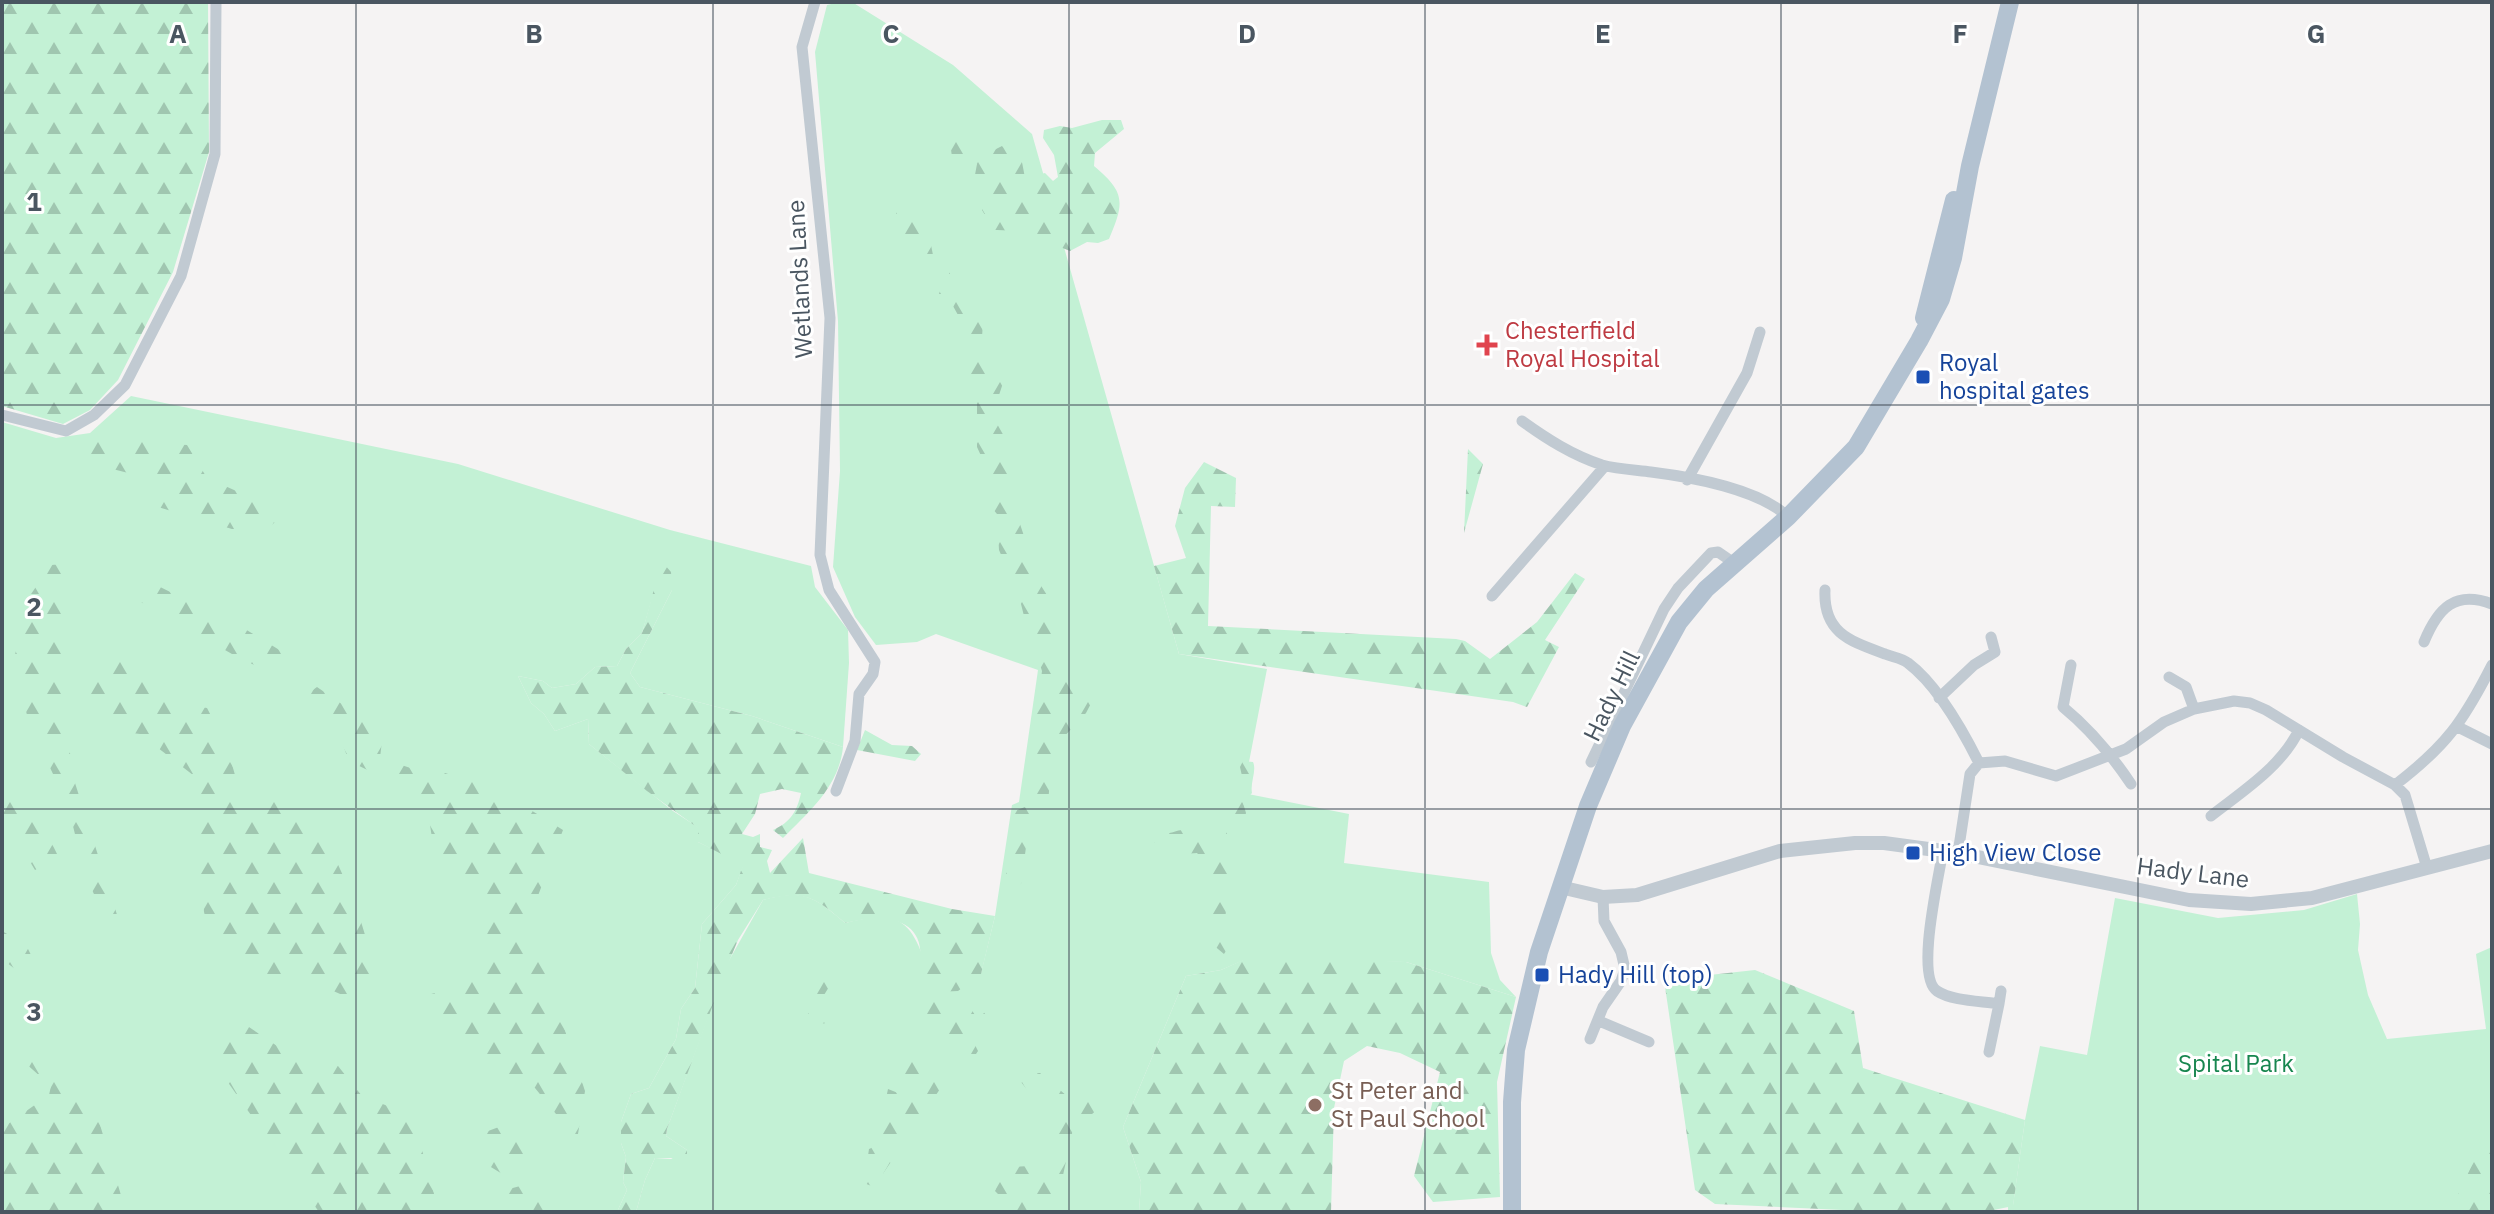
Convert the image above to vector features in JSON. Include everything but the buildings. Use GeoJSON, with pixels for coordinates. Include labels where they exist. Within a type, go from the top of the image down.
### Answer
{"type":"FeatureCollection","features":[{"type":"Feature","properties":{"kind":"main road","name":"Hady Hill"},"geometry":{"type":"LineString","coordinates":[[1512,1212],[1512,1102],[1516,1050],[1539,952],[1588,806],[1622,726],[1661,650],[1682,617],[1734,563],[1788,517],[1856,447],[1919,341],[1970,166],[2010,2]]}},
{"type":"Feature","properties":{"kind":"street"},"geometry":{"type":"LineString","coordinates":[[2,415],[66,431],[94,415],[125,385],[181,276],[215,154],[216,2]]}},
{"type":"Feature","properties":{"kind":"street","name":"Wetlands Lane"},"geometry":{"type":"LineString","coordinates":[[815,2],[802,47],[830,318],[820,555],[829,590],[875,662],[873,674],[859,694],[855,741],[836,791]]}},
{"type":"Feature","properties":{"kind":"street"},"geometry":{"type":"LineString","coordinates":[[1687,480],[1747,373],[1760,332]]}},
{"type":"Feature","properties":{"kind":"street"},"geometry":{"type":"LineString","coordinates":[[1522,421],[1571,453],[1605,466],[1749,493],[1769,501],[1788,517]]}},
{"type":"Feature","properties":{"kind":"street"},"geometry":{"type":"LineString","coordinates":[[1492,596],[1605,466]]}},
{"type":"Feature","properties":{"kind":"street","name":"Hady Hill"},"geometry":{"type":"LineString","coordinates":[[1591,762],[1664,609],[1678,588],[1711,553],[1718,552],[1734,563]]}},
{"type":"Feature","properties":{"kind":"street"},"geometry":{"type":"LineString","coordinates":[[1825,590],[1824,608],[1835,630],[1867,648],[1907,662],[1959,724],[1979,763]]}},
{"type":"Feature","properties":{"kind":"street"},"geometry":{"type":"LineString","coordinates":[[2424,642],[2433,621],[2450,604],[2472,597],[2492,604]]}},
{"type":"Feature","properties":{"kind":"street"},"geometry":{"type":"LineString","coordinates":[[1939,698],[1974,665],[1995,652],[1991,637]]}},
{"type":"Feature","properties":{"kind":"street"},"geometry":{"type":"LineString","coordinates":[[2071,665],[2063,707],[2092,733],[2131,784]]}},
{"type":"Feature","properties":{"kind":"street"},"geometry":{"type":"LineString","coordinates":[[2395,785],[2458,727],[2492,665]]}},
{"type":"Feature","properties":{"kind":"street"},"geometry":{"type":"LineString","coordinates":[[2169,677],[2186,687],[2194,709]]}},
{"type":"Feature","properties":{"kind":"street"},"geometry":{"type":"LineString","coordinates":[[1999,1004],[1938,992],[1929,983],[1926,961],[1970,774],[1979,763],[2005,761],[2056,776],[2126,749],[2164,722],[2194,709],[2234,701],[2250,703],[2395,785],[2405,795],[2427,868]]}},
{"type":"Feature","properties":{"kind":"street"},"geometry":{"type":"LineString","coordinates":[[2458,727],[2492,744]]}},
{"type":"Feature","properties":{"kind":"street"},"geometry":{"type":"LineString","coordinates":[[2211,816],[2278,762],[2289,750],[2299,730]]}},
{"type":"Feature","properties":{"kind":"street","name":"Hady Lane"},"geometry":{"type":"LineString","coordinates":[[1562,879],[1603,897],[1637,895],[1780,851],[1884,843],[1951,852],[2189,900],[2251,904],[2312,898],[2492,851]]}},
{"type":"Feature","properties":{"kind":"street"},"geometry":{"type":"LineString","coordinates":[[1590,1039],[1625,969],[1621,952],[1604,921],[1603,897]]}},
{"type":"Feature","properties":{"kind":"street"},"geometry":{"type":"LineString","coordinates":[[1989,1052],[2001,991]]}},
{"type":"Feature","properties":{"kind":"street"},"geometry":{"type":"LineString","coordinates":[[1599,1021],[1649,1042]]}},
{"type":"Feature","properties":{"kind":"green space"},"geometry":{"type":"Polygon","coordinates":[[[2,2],[208,2],[209,152],[173,272],[118,380],[90,410],[63,424],[2,406],[2,2]]]}},
{"type":"Feature","properties":{"kind":"green space"},"geometry":{"type":"Polygon","coordinates":[[[852,2],[953,65],[1032,134],[1179,654],[1267,669],[1243,793],[1349,814],[1344,863],[1489,882],[1491,953],[1500,980],[1516,997],[1406,962],[1244,960],[1221,970],[1186,976],[1123,1127],[1141,1182],[1139,1212],[636,1212],[655,1158],[671,1159],[687,1150],[666,1136],[667,1129],[727,964],[763,900],[788,895],[807,897],[825,906],[845,923],[884,917],[894,919],[910,931],[923,957],[981,973],[995,916],[1012,805],[1019,802],[1038,670],[936,634],[917,642],[876,645],[855,617],[833,567],[840,471],[838,321],[815,52],[827,5],[852,2]]]}},
{"type":"Feature","properties":{"kind":"green space"},"geometry":{"type":"Polygon","coordinates":[[[1102,120],[1121,120],[1124,129],[1095,153],[1094,166],[1117,191],[1118,216],[1109,239],[1098,243],[1087,242],[1070,251],[1024,234],[994,230],[982,210],[985,203],[972,191],[977,164],[952,157],[950,142],[962,138],[978,152],[990,152],[1002,146],[1022,162],[1025,178],[1045,173],[1053,181],[1058,177],[1054,155],[1043,138],[1044,130],[1060,126],[1072,128],[1102,120]]]}},
{"type":"Feature","properties":{"kind":"green space"},"geometry":{"type":"Polygon","coordinates":[[[892,184],[927,225],[934,260],[948,270],[955,290],[948,300],[939,294],[943,282],[938,273],[927,267],[922,251],[905,242],[901,233],[902,222],[896,217],[897,199],[888,189],[892,184]]]}},
{"type":"Feature","properties":{"kind":"green space"},"geometry":{"type":"Polygon","coordinates":[[[960,291],[968,293],[975,305],[969,315],[973,314],[983,322],[982,337],[985,342],[979,351],[978,361],[983,366],[992,361],[1001,373],[996,422],[1010,447],[1016,512],[1029,551],[1037,561],[1038,581],[1052,603],[1054,635],[1048,645],[1050,665],[1077,689],[1086,687],[1097,692],[1086,713],[1061,740],[1051,767],[1047,816],[1031,828],[1034,838],[1026,847],[1021,884],[1014,885],[1006,878],[1007,858],[1017,834],[1013,826],[1015,811],[1025,807],[1042,671],[1037,655],[1022,638],[1025,620],[1019,596],[999,550],[997,514],[986,501],[988,471],[977,447],[977,395],[969,390],[971,367],[963,332],[971,326],[953,306],[960,291]]]}},
{"type":"Feature","properties":{"kind":"green space"},"geometry":{"type":"Polygon","coordinates":[[[131,396],[458,464],[670,530],[811,566],[815,587],[848,630],[849,663],[843,747],[752,716],[640,687],[630,673],[672,590],[651,602],[642,633],[626,649],[617,666],[595,667],[576,684],[552,688],[543,681],[518,676],[531,703],[544,714],[555,731],[588,719],[589,744],[699,828],[698,842],[744,864],[736,885],[702,924],[695,988],[681,1009],[676,1039],[649,1088],[631,1094],[621,1122],[621,1143],[626,1157],[623,1182],[627,1190],[617,1212],[2,1212],[2,422],[56,438],[90,433],[131,396]]]}},
{"type":"Feature","properties":{"kind":"green space"},"geometry":{"type":"Polygon","coordinates":[[[131,441],[187,445],[207,478],[286,513],[268,528],[232,529],[158,507],[148,478],[81,461],[78,442],[131,441]]]}},
{"type":"Feature","properties":{"kind":"green space"},"geometry":{"type":"Polygon","coordinates":[[[1468,449],[1483,464],[1464,533],[1468,449]]]}},
{"type":"Feature","properties":{"kind":"green space"},"geometry":{"type":"Polygon","coordinates":[[[1204,462],[1236,478],[1235,507],[1211,506],[1208,626],[1456,639],[1465,641],[1490,659],[1537,622],[1575,573],[1585,579],[1545,640],[1559,647],[1527,707],[1513,702],[1179,654],[1154,566],[1186,558],[1175,526],[1185,488],[1204,462]]]}},
{"type":"Feature","properties":{"kind":"green space"},"geometry":{"type":"Polygon","coordinates":[[[65,564],[62,705],[75,783],[119,921],[109,926],[85,875],[72,822],[54,776],[30,726],[13,663],[29,597],[51,565],[65,564]]]}},
{"type":"Feature","properties":{"kind":"green space"},"geometry":{"type":"Polygon","coordinates":[[[664,564],[671,572],[672,590],[630,673],[640,687],[752,716],[843,747],[836,774],[829,786],[813,808],[783,838],[773,830],[792,815],[801,793],[782,789],[760,794],[755,814],[742,834],[753,837],[760,834],[760,847],[772,850],[767,861],[770,873],[803,838],[809,873],[952,909],[995,916],[981,974],[958,991],[936,992],[917,978],[919,943],[914,932],[905,925],[878,919],[845,923],[816,901],[799,896],[763,900],[738,940],[667,1129],[666,1136],[687,1150],[687,1158],[655,1158],[636,1212],[617,1212],[627,1190],[623,1182],[626,1157],[621,1143],[621,1122],[631,1094],[649,1088],[676,1039],[681,1009],[695,988],[702,924],[736,885],[743,865],[698,842],[698,828],[589,744],[588,719],[555,731],[544,714],[531,703],[518,676],[543,681],[552,688],[576,684],[595,667],[617,666],[626,649],[642,633],[659,571],[664,564]]]}},
{"type":"Feature","properties":{"kind":"green space"},"geometry":{"type":"Polygon","coordinates":[[[144,579],[245,629],[286,654],[288,670],[278,676],[239,658],[132,597],[144,579]]]}},
{"type":"Feature","properties":{"kind":"green space"},"geometry":{"type":"Polygon","coordinates":[[[108,656],[133,665],[177,703],[207,708],[227,747],[241,796],[289,801],[330,847],[355,902],[376,971],[368,1000],[347,997],[315,983],[289,980],[272,984],[214,949],[204,912],[193,775],[140,734],[107,730],[78,691],[108,656]]]}},
{"type":"Feature","properties":{"kind":"green space"},"geometry":{"type":"Polygon","coordinates":[[[317,687],[383,732],[380,758],[441,778],[445,773],[500,791],[563,830],[523,935],[543,964],[585,1091],[577,1140],[535,1088],[515,1078],[480,1069],[478,1054],[450,1027],[416,1018],[423,996],[460,987],[471,976],[496,910],[468,881],[435,858],[427,805],[429,800],[349,761],[336,727],[303,697],[317,687]]]}},
{"type":"Feature","properties":{"kind":"green space"},"geometry":{"type":"Polygon","coordinates":[[[865,730],[892,745],[912,746],[921,754],[915,761],[857,750],[865,730]]]}},
{"type":"Feature","properties":{"kind":"green space"},"geometry":{"type":"Polygon","coordinates":[[[1243,761],[1253,762],[1254,773],[1252,793],[1243,803],[1246,813],[1229,870],[1235,878],[1226,913],[1231,939],[1224,954],[1212,944],[1216,920],[1212,912],[1221,900],[1219,896],[1210,896],[1204,888],[1203,861],[1197,853],[1170,855],[1163,846],[1140,836],[1141,830],[1169,833],[1182,830],[1198,835],[1209,848],[1216,841],[1224,842],[1228,825],[1233,821],[1233,802],[1240,795],[1237,778],[1242,776],[1240,767],[1243,761]]]}},
{"type":"Feature","properties":{"kind":"green space"},"geometry":{"type":"Polygon","coordinates":[[[6,776],[59,858],[35,870],[2,815],[2,778],[6,776]]]}},
{"type":"Feature","properties":{"kind":"green space","name":"Spital Park"},"geometry":{"type":"Polygon","coordinates":[[[2357,894],[2360,924],[2358,950],[2368,995],[2387,1039],[2486,1029],[2476,954],[2492,947],[2492,1124],[2451,1212],[2008,1212],[2008,1205],[2013,1205],[2040,1046],[2087,1055],[2115,898],[2218,918],[2304,910],[2357,894]]]}},
{"type":"Feature","properties":{"kind":"green space"},"geometry":{"type":"Polygon","coordinates":[[[2,931],[26,945],[34,961],[15,969],[2,959],[2,931]]]}},
{"type":"Feature","properties":{"kind":"green space","name":"St Peter and St Paul School"},"geometry":{"type":"Polygon","coordinates":[[[1243,960],[1406,962],[1516,997],[1497,1082],[1500,1197],[1433,1202],[1414,1176],[1440,1072],[1400,1053],[1367,1046],[1344,1061],[1334,1108],[1331,1212],[1139,1212],[1141,1182],[1123,1127],[1186,976],[1221,970],[1243,960]]]}},
{"type":"Feature","properties":{"kind":"green space"},"geometry":{"type":"Polygon","coordinates":[[[826,962],[835,963],[832,982],[824,995],[828,1000],[825,1006],[829,1010],[827,1023],[819,1024],[812,1030],[803,1025],[803,1018],[809,1013],[819,1016],[821,1008],[813,992],[826,962]]]}},
{"type":"Feature","properties":{"kind":"green space"},"geometry":{"type":"Polygon","coordinates":[[[1755,970],[1854,1011],[1863,1068],[2025,1120],[2013,1206],[1984,1212],[1885,1212],[1715,1204],[1695,1190],[1664,980],[1755,970]]]}},
{"type":"Feature","properties":{"kind":"green space"},"geometry":{"type":"Polygon","coordinates":[[[913,996],[969,1006],[975,1015],[970,1021],[971,1026],[994,1003],[1002,1009],[998,1020],[974,1043],[978,1051],[974,1057],[964,1057],[959,1051],[953,1053],[952,1061],[948,1063],[945,1060],[949,1051],[936,1041],[938,1031],[932,1023],[911,1021],[902,1012],[913,996]]]}},
{"type":"Feature","properties":{"kind":"green space"},"geometry":{"type":"Polygon","coordinates":[[[243,1023],[286,1052],[338,1066],[362,1096],[416,1117],[429,1133],[422,1150],[439,1212],[319,1212],[213,1061],[243,1023]]]}},
{"type":"Feature","properties":{"kind":"green space"},"geometry":{"type":"Polygon","coordinates":[[[925,1050],[935,1080],[942,1086],[874,1187],[864,1183],[869,1149],[876,1146],[888,1089],[898,1093],[892,1114],[904,1120],[902,1100],[916,1091],[896,1077],[908,1055],[925,1050]]]}},
{"type":"Feature","properties":{"kind":"green space"},"geometry":{"type":"Polygon","coordinates":[[[24,1053],[82,1085],[95,1108],[128,1212],[2,1212],[2,1128],[49,1095],[51,1086],[23,1061],[24,1053]]]}},
{"type":"Feature","properties":{"kind":"green space"},"geometry":{"type":"Polygon","coordinates":[[[1040,1073],[1074,1102],[1080,1096],[1093,1100],[1098,1109],[1086,1119],[1075,1120],[1055,1212],[1003,1212],[1007,1203],[995,1191],[999,1179],[1010,1167],[1029,1166],[1026,1159],[1028,1151],[1050,1159],[1059,1147],[1057,1139],[1043,1137],[1034,1131],[1033,1125],[1058,1125],[1067,1113],[1054,1099],[1029,1092],[1021,1082],[1028,1074],[1040,1073]]]}},
{"type":"Feature","properties":{"kind":"green space"},"geometry":{"type":"Polygon","coordinates":[[[2492,1122],[2492,1212],[2450,1212],[2492,1122]]]}},
{"type":"Feature","properties":{"kind":"green space"},"geometry":{"type":"Polygon","coordinates":[[[507,1124],[521,1127],[529,1158],[529,1174],[504,1175],[481,1161],[480,1134],[507,1124]]]}},
{"type":"Feature","properties":{"kind":"green space"},"geometry":{"type":"Polygon","coordinates":[[[554,1177],[543,1212],[510,1212],[501,1191],[554,1177]]]}},
{"type":"Feature","properties":{"kind":"place","name":"Chesterfield Royal Hospital"},"geometry":{"type":"Point","coordinates":[1487,345]}},
{"type":"Feature","properties":{"kind":"place","name":"Royal hospital gates"},"geometry":{"type":"Point","coordinates":[1923,377]}},
{"type":"Feature","properties":{"kind":"place","name":"High View Close"},"geometry":{"type":"Point","coordinates":[1913,853]}},
{"type":"Feature","properties":{"kind":"place","name":"Hady Hill (top)"},"geometry":{"type":"Point","coordinates":[1542,975]}},
{"type":"Feature","properties":{"kind":"place","name":"St Peter and St Paul School"},"geometry":{"type":"Point","coordinates":[1315,1105]}}]}
